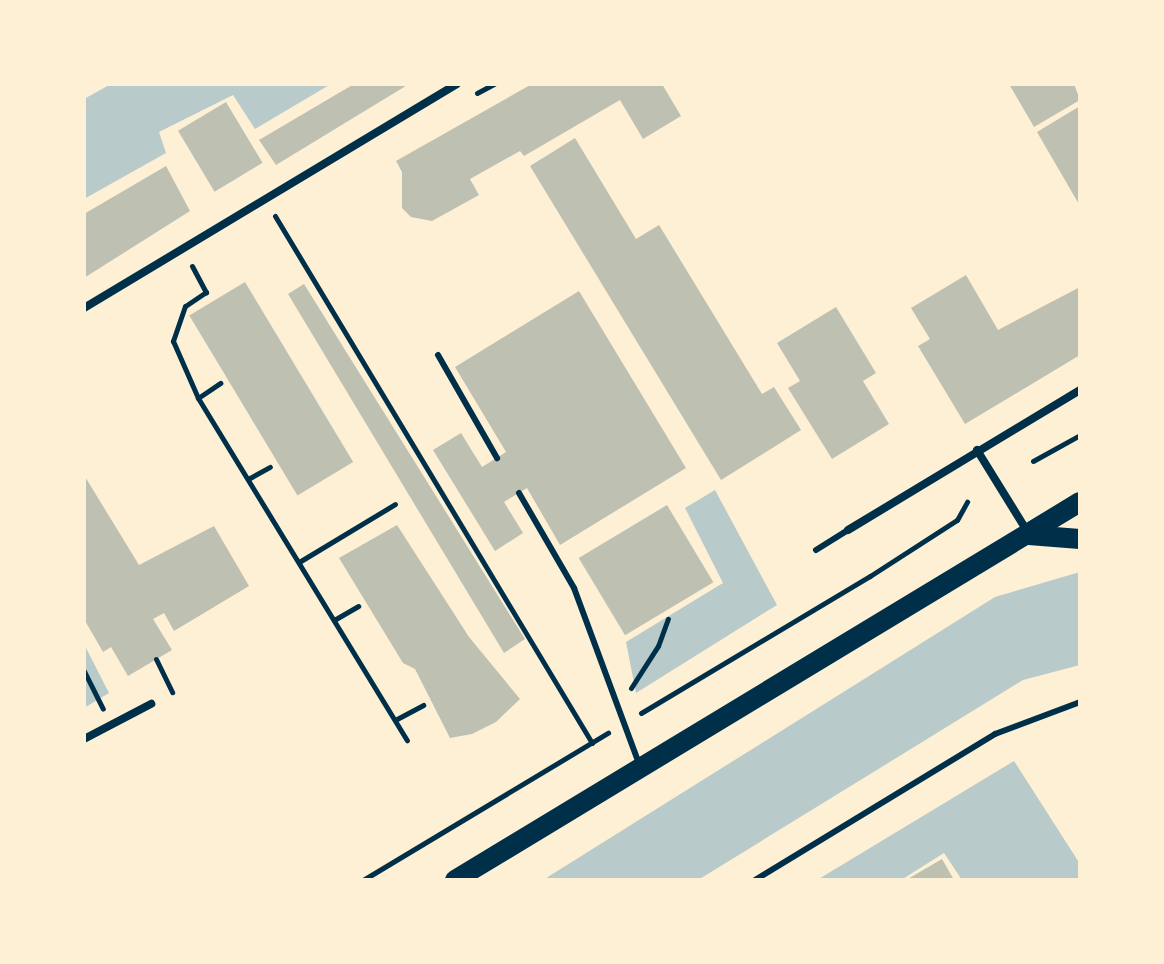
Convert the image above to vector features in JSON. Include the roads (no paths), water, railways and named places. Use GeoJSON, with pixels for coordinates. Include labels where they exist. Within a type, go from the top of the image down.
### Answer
{"type":"FeatureCollection","features":[{"type":"Feature","properties":{"kind":"main road"},"geometry":{"type":"LineString","coordinates":[[458,879],[1080,502]]}},
{"type":"Feature","properties":{"kind":"main road"},"geometry":{"type":"LineString","coordinates":[[1029,535],[1080,539]]}},
{"type":"Feature","properties":{"kind":"street"},"geometry":{"type":"LineString","coordinates":[[84,308],[457,84]]}},
{"type":"Feature","properties":{"kind":"street"},"geometry":{"type":"LineString","coordinates":[[848,530],[1080,390]]}},
{"type":"Feature","properties":{"kind":"street"},"geometry":{"type":"LineString","coordinates":[[977,450],[1029,535]]}},
{"type":"Feature","properties":{"kind":"street"},"geometry":{"type":"LineString","coordinates":[[84,739],[151,704]]}},
{"type":"Feature","properties":{"kind":"lane"},"geometry":{"type":"LineString","coordinates":[[438,355],[497,458]]}},
{"type":"Feature","properties":{"kind":"lane"},"geometry":{"type":"LineString","coordinates":[[519,493],[574,588],[604,659],[621,726],[641,768]]}},
{"type":"Feature","properties":{"kind":"lane"},"geometry":{"type":"LineString","coordinates":[[816,550],[848,530]]}},
{"type":"Feature","properties":{"kind":"lane"},"geometry":{"type":"LineString","coordinates":[[755,880],[995,734],[1080,702]]}}]}
